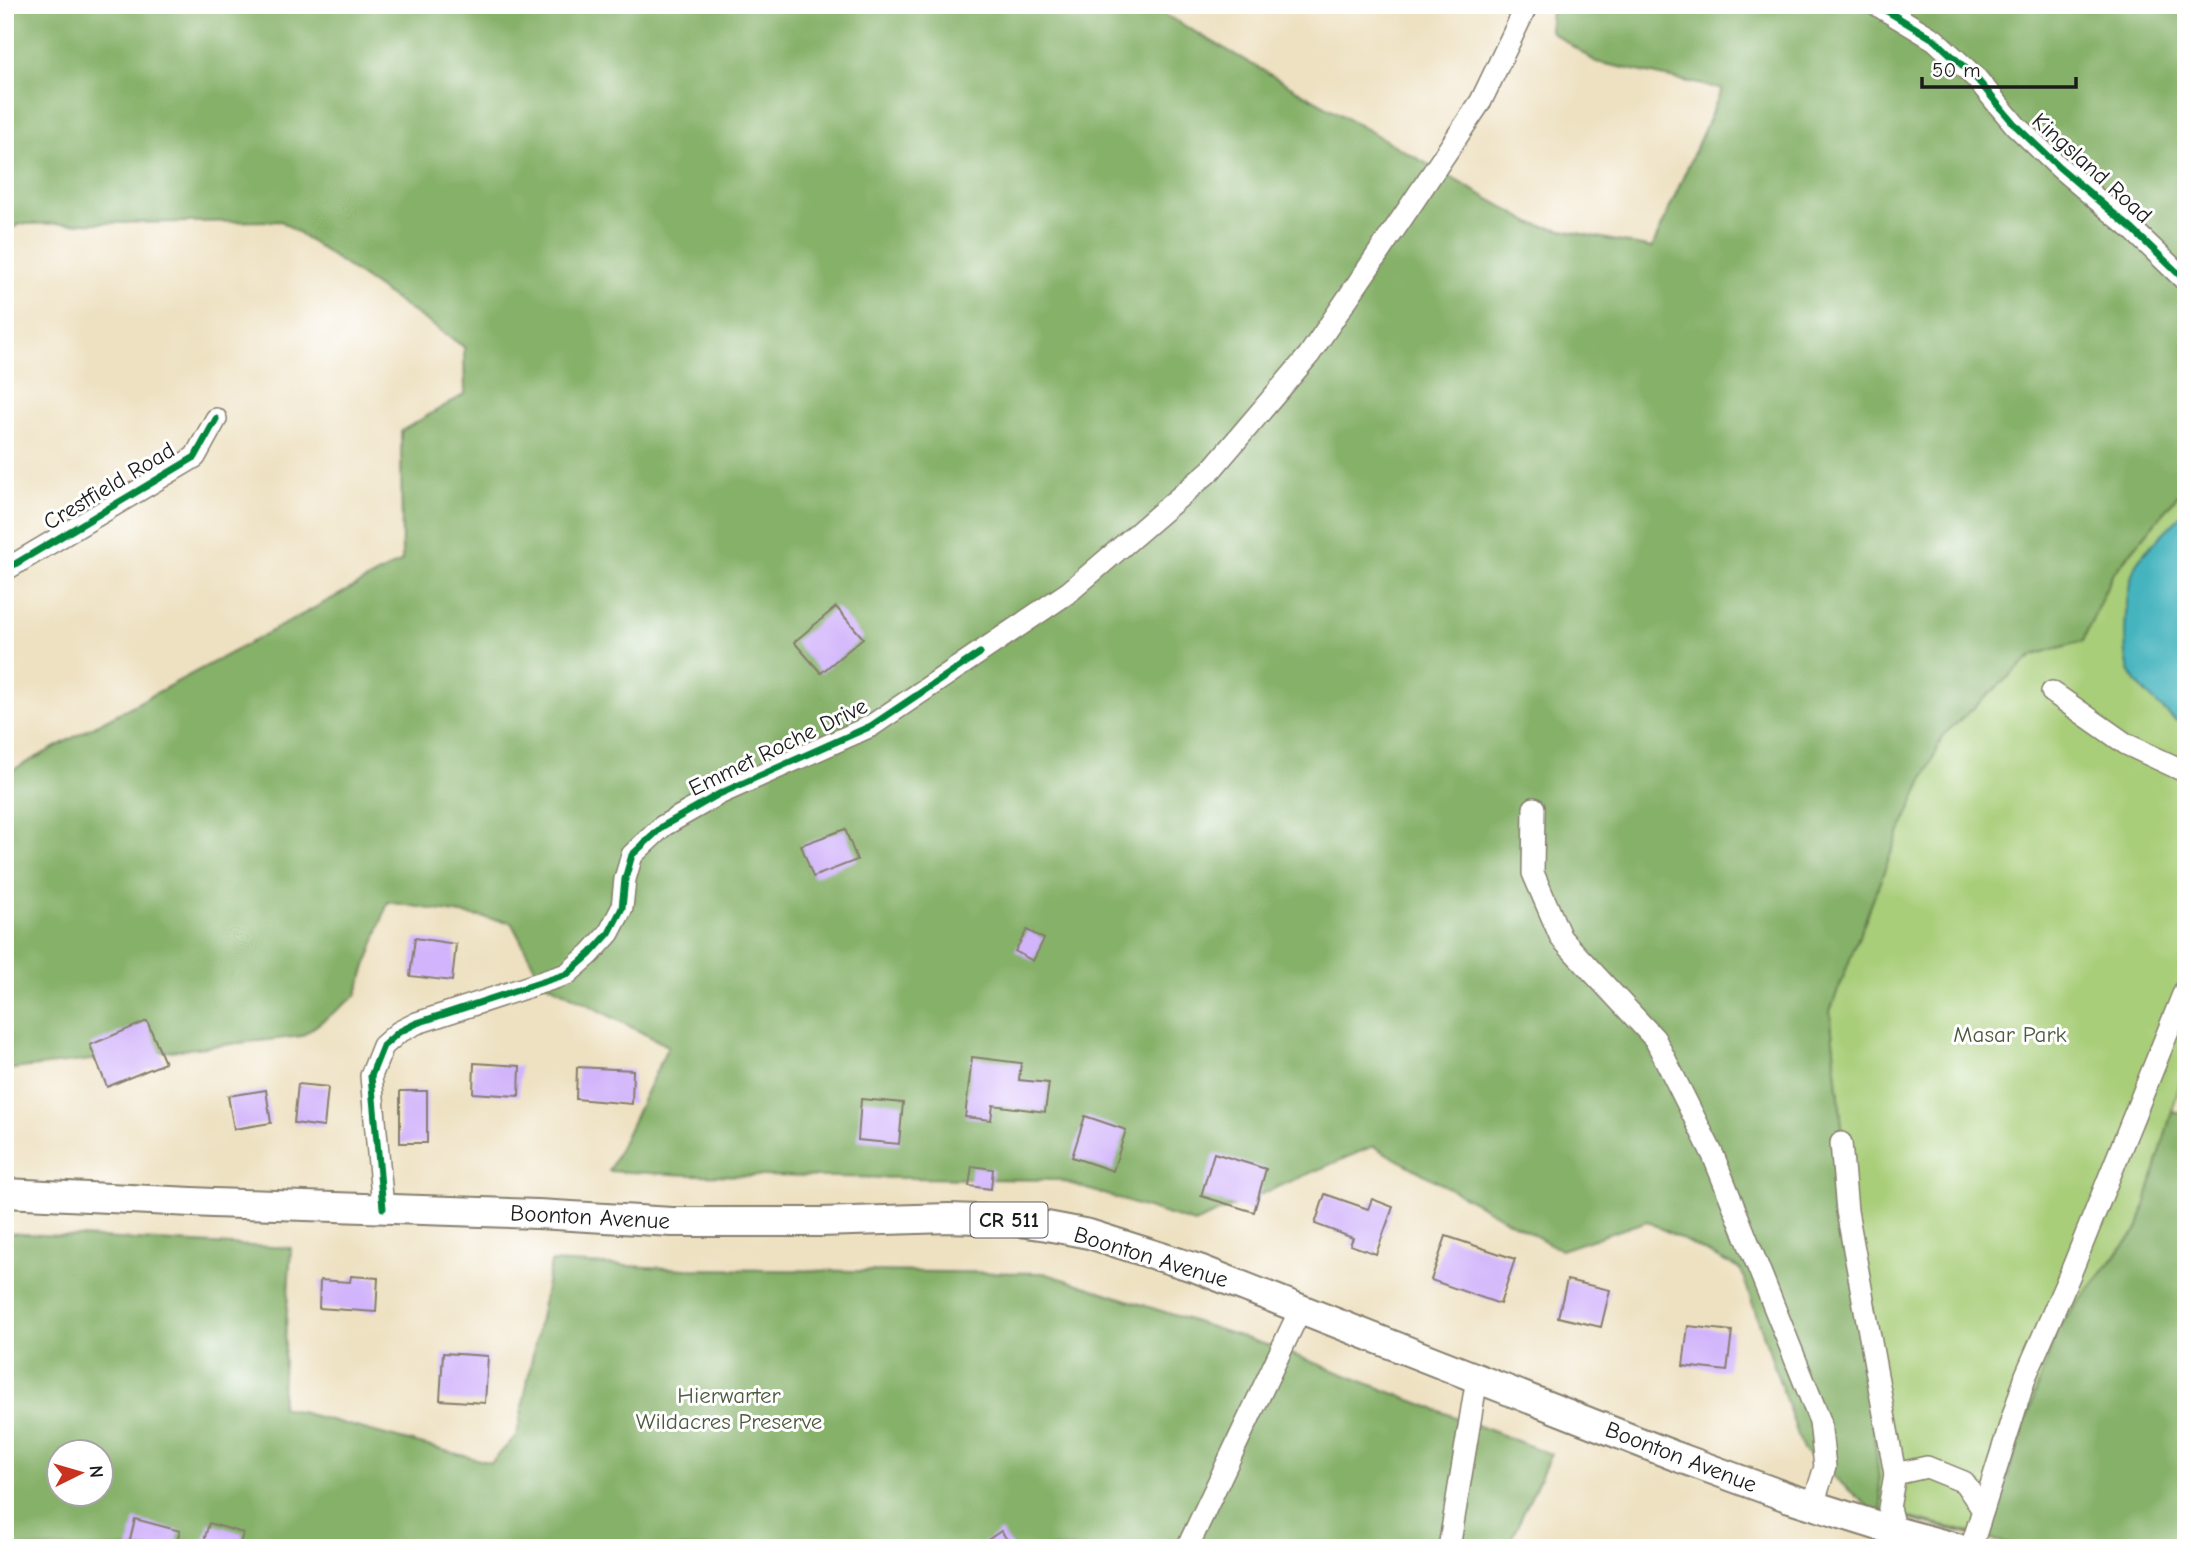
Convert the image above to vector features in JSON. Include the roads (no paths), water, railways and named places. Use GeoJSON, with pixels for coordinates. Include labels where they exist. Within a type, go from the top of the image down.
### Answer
{"type":"FeatureCollection","features":[{"type":"Feature","properties":{"kind":"main road","name":"Boonton Avenue"},"geometry":{"type":"LineString","coordinates":[[5,1193],[589,1216],[672,1222],[820,1222],[949,1217],[1005,1220],[1089,1234],[1199,1269],[1675,1456],[1790,1498],[1884,1520],[1958,1548]]}},
{"type":"Feature","properties":{"kind":"street","name":"Emmet Roche Drive"},"geometry":{"type":"LineString","coordinates":[[383,1208],[370,1076],[383,1046],[399,1032],[417,1023],[567,974],[609,933],[622,908],[625,878],[632,855],[663,826],[719,794],[871,726],[1069,593],[1211,470],[1309,355],[1481,101],[1527,5]]}},
{"type":"Feature","properties":{"kind":"street","name":"Kingsland Road"},"geometry":{"type":"LineString","coordinates":[[1877,5],[1934,40],[1976,78],[2016,126],[2186,281]]}},
{"type":"Feature","properties":{"kind":"street","name":"Crestfield Road"},"geometry":{"type":"LineString","coordinates":[[5,570],[194,457],[216,419]]}},
{"type":"Feature","properties":{"kind":"street"},"geometry":{"type":"LineString","coordinates":[[2053,692],[2126,744],[2186,772]]}},
{"type":"Feature","properties":{"kind":"street"},"geometry":{"type":"LineString","coordinates":[[1534,808],[1533,873],[1561,938],[1655,1039],[1713,1155],[1820,1421],[1825,1467],[1814,1504]]}},
{"type":"Feature","properties":{"kind":"street"},"geometry":{"type":"LineString","coordinates":[[1971,1548],[2026,1376],[2186,988]]}},
{"type":"Feature","properties":{"kind":"street"},"geometry":{"type":"LineString","coordinates":[[1841,1143],[1847,1211],[1895,1474],[1884,1520]]}},
{"type":"Feature","properties":{"kind":"street"},"geometry":{"type":"LineString","coordinates":[[1185,1548],[1301,1308]]}},
{"type":"Feature","properties":{"kind":"street"},"geometry":{"type":"LineString","coordinates":[[1449,1548],[1477,1378]]}},
{"type":"Feature","properties":{"kind":"street"},"geometry":{"type":"LineString","coordinates":[[1895,1474],[1927,1467],[1964,1482],[1983,1510]]}},
{"type":"Feature","properties":{"kind":"water"},"geometry":{"type":"Polygon","coordinates":[[[2186,510],[2186,720],[2176,721],[2135,681],[2128,665],[2125,635],[2127,600],[2137,562],[2186,510]]]}},
{"type":"Feature","properties":{"kind":"park label","name":"Masar Park"},"geometry":{"type":"Point","coordinates":[2010,1034]}},
{"type":"Feature","properties":{"kind":"park label","name":"Hierwarter Wildacres Preserve"},"geometry":{"type":"Point","coordinates":[729,1408]}}]}
